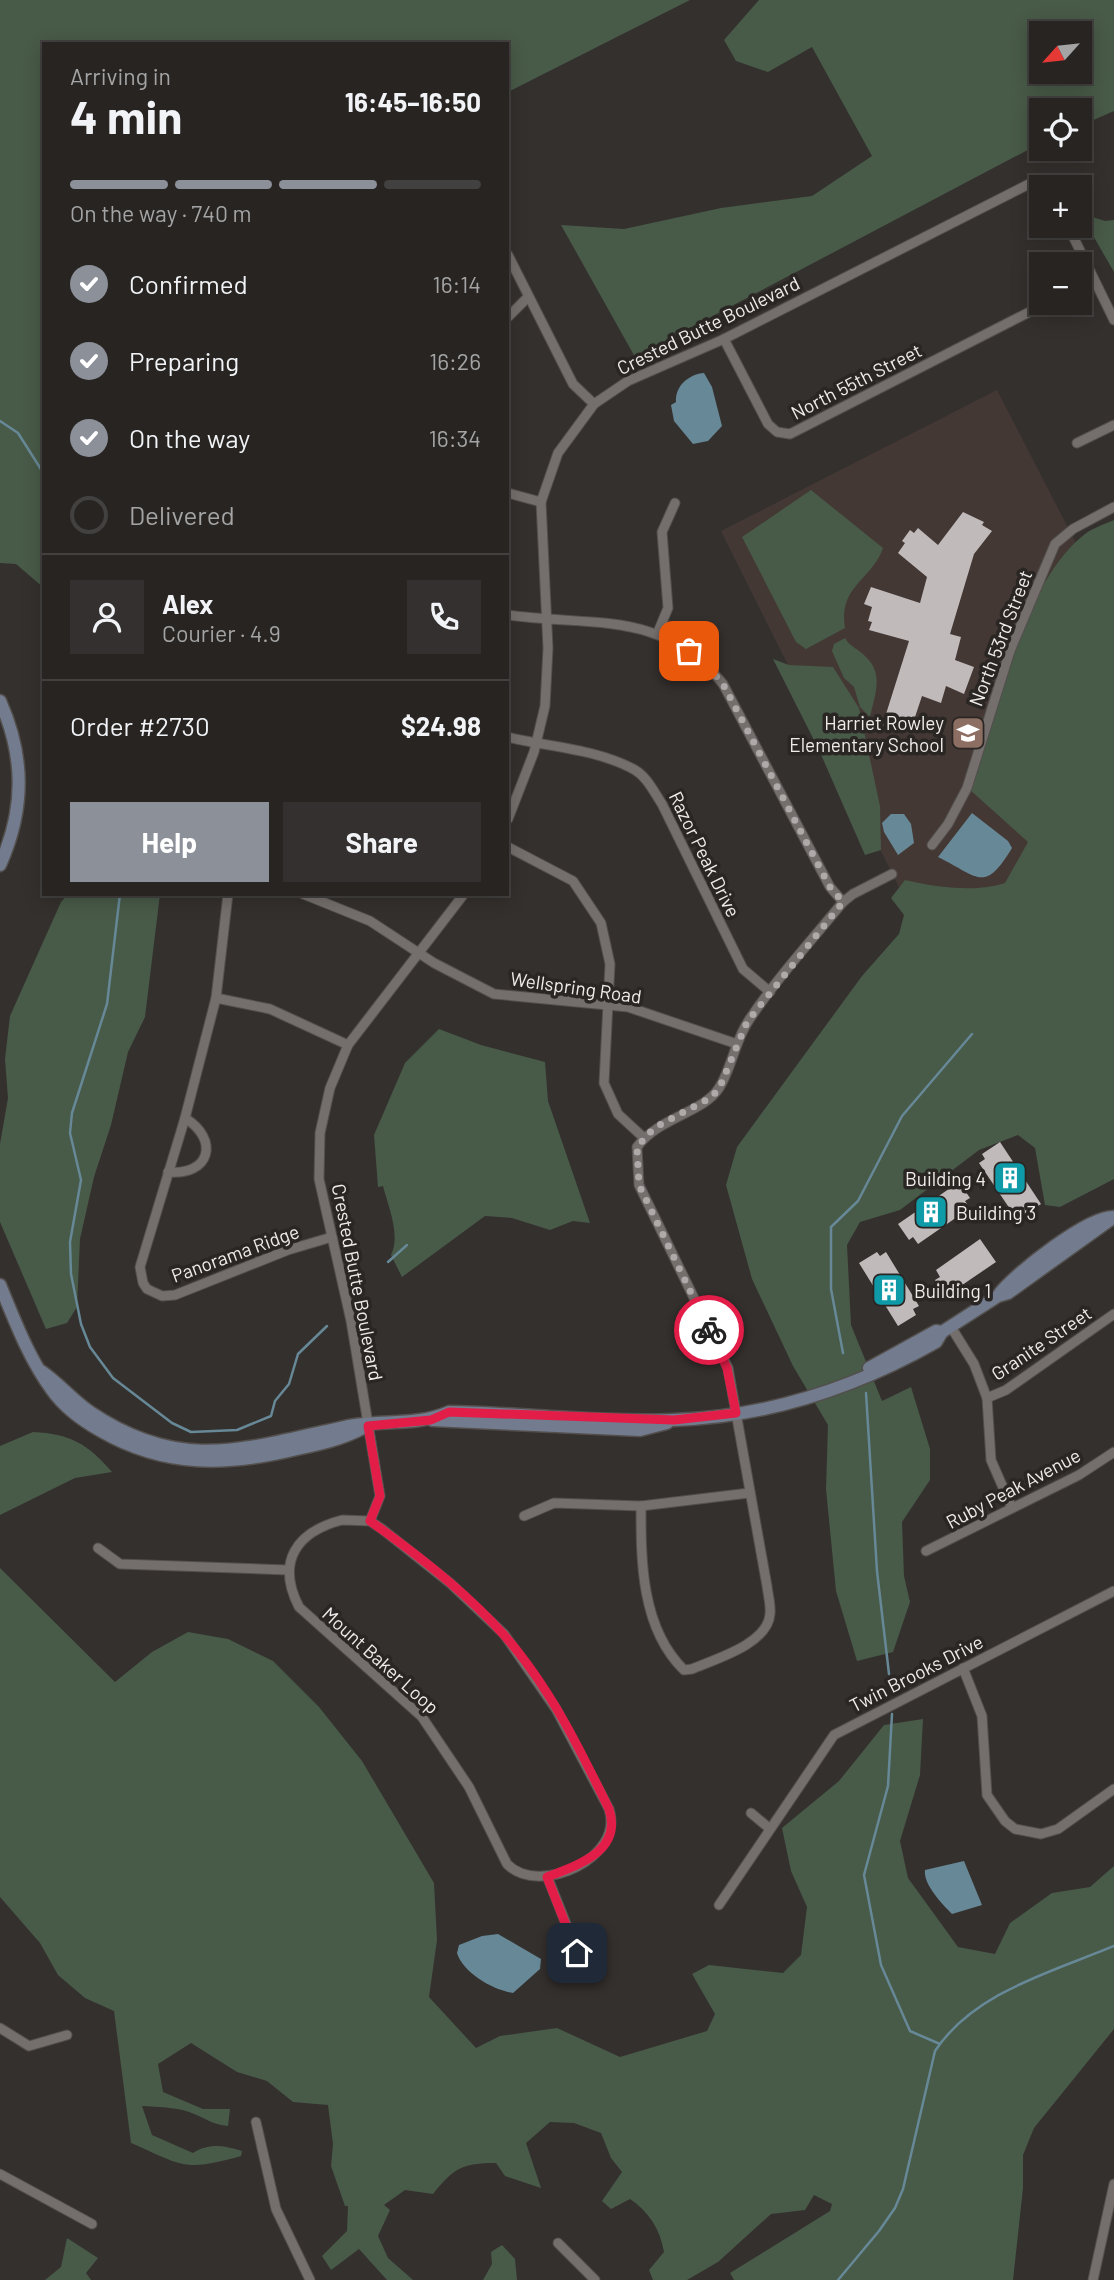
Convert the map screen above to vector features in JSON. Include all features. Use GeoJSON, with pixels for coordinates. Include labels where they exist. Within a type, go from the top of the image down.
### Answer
{"type":"FeatureCollection","features":[{"type":"Feature","properties":{"kind":"street","name":"Crested Butte Boulevard"},"geometry":{"type":"LineString","coordinates":[[509,816],[536,744],[545,706],[546,621],[541,502],[558,453],[594,404],[628,381],[724,339],[1029,192]]}},
{"type":"Feature","properties":{"kind":"street"},"geometry":{"type":"LineString","coordinates":[[1074,238],[1114,320]]}},
{"type":"Feature","properties":{"kind":"street"},"geometry":{"type":"LineString","coordinates":[[509,257],[573,384],[594,404]]}},
{"type":"Feature","properties":{"kind":"street"},"geometry":{"type":"LineString","coordinates":[[509,316],[528,297]]}},
{"type":"Feature","properties":{"kind":"street","name":"North 55th Street"},"geometry":{"type":"LineString","coordinates":[[724,339],[768,424],[776,432],[790,434],[1029,312]]}},
{"type":"Feature","properties":{"kind":"street"},"geometry":{"type":"LineString","coordinates":[[1077,443],[1114,425]]}},
{"type":"Feature","properties":{"kind":"street"},"geometry":{"type":"LineString","coordinates":[[509,493],[541,502]]}},
{"type":"Feature","properties":{"kind":"street"},"geometry":{"type":"LineString","coordinates":[[657,632],[668,608],[662,531],[675,503]]}},
{"type":"Feature","properties":{"kind":"street","name":"North 53rd Street"},"geometry":{"type":"LineString","coordinates":[[932,845],[948,824],[967,788],[1010,651],[1055,544],[1073,529],[1114,507]]}},
{"type":"Feature","properties":{"kind":"street"},"geometry":{"type":"LineString","coordinates":[[509,615],[546,621],[609,623],[657,632],[702,660],[723,684],[830,887],[843,902]]}},
{"type":"Feature","properties":{"kind":"street"},"geometry":{"type":"LineString","coordinates":[[0,701],[15,734],[19,776],[17,818],[0,865]]}},
{"type":"Feature","properties":{"kind":"street","name":"Razor Peak Drive"},"geometry":{"type":"LineString","coordinates":[[509,737],[596,756],[635,770],[662,804],[743,969],[770,992]]}},
{"type":"Feature","properties":{"kind":"street"},"geometry":{"type":"LineString","coordinates":[[509,848],[573,881],[591,904],[601,923],[610,964],[604,1083],[618,1114],[644,1138]]}},
{"type":"Feature","properties":{"kind":"street"},"geometry":{"type":"LineString","coordinates":[[641,1506],[646,1596],[653,1619],[676,1662],[684,1670],[692,1669],[749,1642],[764,1630],[770,1615],[727,1368],[639,1185],[637,1147],[654,1128],[710,1098],[719,1089],[747,1022],[770,992],[843,902],[892,874]]}},
{"type":"Feature","properties":{"kind":"street","name":"Panorama Ridge"},"geometry":{"type":"LineString","coordinates":[[228,896],[216,998],[186,1118],[139,1267],[143,1283],[154,1293],[175,1295],[288,1250],[332,1237]]}},
{"type":"Feature","properties":{"kind":"street","name":"Crested Butte Boulevard"},"geometry":{"type":"LineString","coordinates":[[368,1426],[351,1321],[319,1179],[320,1133],[330,1088],[348,1045],[462,896]]}},
{"type":"Feature","properties":{"kind":"street","name":"Wellspring Road"},"geometry":{"type":"LineString","coordinates":[[320,897],[369,921],[419,953],[494,993],[628,1007],[737,1044]]}},
{"type":"Feature","properties":{"kind":"street"},"geometry":{"type":"LineString","coordinates":[[216,998],[270,1009],[348,1045]]}},
{"type":"Feature","properties":{"kind":"street"},"geometry":{"type":"LineString","coordinates":[[168,1172],[184,1174],[195,1170],[207,1152],[207,1139],[200,1128],[186,1118]]}},
{"type":"Feature","properties":{"kind":"street"},"geometry":{"type":"LineString","coordinates":[[0,1285],[18,1329],[41,1371],[87,1411],[111,1426],[155,1444],[179,1450],[241,1450],[348,1426],[431,1420],[651,1430],[674,1420],[736,1413],[799,1400],[811,1391],[876,1365],[936,1331],[946,1330],[998,1296],[1008,1293],[1107,1224],[1113,1217]]}},
{"type":"Feature","properties":{"kind":"street","name":"Granite Street"},"geometry":{"type":"LineString","coordinates":[[987,1398],[1006,1390],[1114,1314]]}},
{"type":"Feature","properties":{"kind":"street"},"geometry":{"type":"LineString","coordinates":[[946,1330],[974,1364],[987,1398],[991,1460],[1012,1508]]}},
{"type":"Feature","properties":{"kind":"street"},"geometry":{"type":"LineString","coordinates":[[368,1426],[380,1496],[370,1521]]}},
{"type":"Feature","properties":{"kind":"street","name":"Ruby Peak Avenue"},"geometry":{"type":"LineString","coordinates":[[926,1551],[1079,1475],[1114,1452]]}},
{"type":"Feature","properties":{"kind":"street"},"geometry":{"type":"LineString","coordinates":[[524,1516],[554,1503],[641,1506],[749,1493]]}},
{"type":"Feature","properties":{"kind":"street"},"geometry":{"type":"LineString","coordinates":[[98,1548],[120,1564],[288,1570],[296,1547],[306,1535],[321,1526],[342,1521],[370,1521],[450,1583],[504,1634],[556,1709],[601,1792],[613,1821],[609,1838],[600,1851],[587,1861],[547,1877],[580,1959]]}},
{"type":"Feature","properties":{"kind":"street","name":"Mount Baker Loop"},"geometry":{"type":"LineString","coordinates":[[288,1570],[291,1592],[306,1616],[370,1668],[431,1728],[469,1787],[507,1864],[523,1877],[547,1877]]}},
{"type":"Feature","properties":{"kind":"street","name":"Twin Brooks Drive"},"geometry":{"type":"LineString","coordinates":[[719,1905],[834,1735],[1114,1591]]}},
{"type":"Feature","properties":{"kind":"street"},"geometry":{"type":"LineString","coordinates":[[963,1668],[982,1716],[987,1795],[1005,1821],[1015,1829],[1041,1833],[1058,1829],[1114,1790]]}},
{"type":"Feature","properties":{"kind":"street"},"geometry":{"type":"LineString","coordinates":[[751,1814],[769,1828]]}},
{"type":"Feature","properties":{"kind":"street"},"geometry":{"type":"LineString","coordinates":[[0,2028],[29,2046],[67,2035]]}},
{"type":"Feature","properties":{"kind":"street"},"geometry":{"type":"LineString","coordinates":[[256,2122],[276,2209],[310,2280]]}},
{"type":"Feature","properties":{"kind":"street"},"geometry":{"type":"LineString","coordinates":[[0,2174],[92,2224]]}},
{"type":"Feature","properties":{"kind":"street"},"geometry":{"type":"LineString","coordinates":[[1093,2280],[1114,2184]]}},
{"type":"Feature","properties":{"kind":"street"},"geometry":{"type":"LineString","coordinates":[[558,2242],[594,2280]]}},
{"type":"Feature","properties":{"kind":"shaded area","name":"Harriet Rowley Elementary School"},"geometry":{"type":"Polygon","coordinates":[[[997,390],[1114,617],[1114,848],[927,943],[721,531],[997,390]]]}},
{"type":"Feature","properties":{"kind":"green space"},"geometry":{"type":"Polygon","coordinates":[[[0,0],[690,0],[509,91],[509,42],[42,42],[42,586],[16,564],[0,563],[0,0]]]}},
{"type":"Feature","properties":{"kind":"green space"},"geometry":{"type":"Polygon","coordinates":[[[759,0],[1114,0],[1114,111],[1092,121],[1092,98],[1029,98],[1029,149],[635,357],[561,225],[624,229],[721,208],[812,196],[872,156],[812,47],[768,72],[736,61],[724,40],[759,0]]]}},
{"type":"Feature","properties":{"kind":"green space"},"geometry":{"type":"Polygon","coordinates":[[[1092,217],[1105,221],[1114,220],[1114,272],[1092,234],[1092,217]]]}},
{"type":"Feature","properties":{"kind":"green space"},"geometry":{"type":"Polygon","coordinates":[[[811,490],[883,548],[846,602],[845,628],[806,649],[796,642],[742,537],[811,490]]]}},
{"type":"Feature","properties":{"kind":"green space"},"geometry":{"type":"Polygon","coordinates":[[[1114,520],[1114,1179],[1060,1207],[1045,1205],[1035,1148],[1018,1135],[979,1150],[900,1210],[860,1222],[847,1245],[851,1325],[882,1401],[911,1387],[930,1449],[930,1480],[902,1522],[904,1576],[910,1602],[893,1652],[857,1661],[836,1591],[826,1489],[828,1425],[793,1366],[752,1279],[726,1185],[737,1147],[862,976],[899,934],[904,915],[891,898],[905,880],[942,887],[968,888],[1005,883],[1028,842],[969,789],[1013,652],[1027,616],[1044,584],[1063,556],[1085,534],[1114,520]]]}},
{"type":"Feature","properties":{"kind":"green space"},"geometry":{"type":"Polygon","coordinates":[[[845,638],[866,657],[875,670],[877,685],[870,717],[860,707],[854,687],[844,678],[832,651],[834,644],[845,638]]]}},
{"type":"Feature","properties":{"kind":"green space"},"geometry":{"type":"Polygon","coordinates":[[[773,659],[789,665],[833,667],[859,708],[880,806],[881,850],[865,855],[819,750],[773,659]]]}},
{"type":"Feature","properties":{"kind":"green space"},"geometry":{"type":"Polygon","coordinates":[[[66,896],[160,896],[145,1017],[128,1052],[80,1239],[77,1307],[67,1323],[46,1329],[0,1222],[0,1144],[8,1098],[5,1059],[10,1016],[61,902],[66,896]]]}},
{"type":"Feature","properties":{"kind":"green space"},"geometry":{"type":"Polygon","coordinates":[[[439,1029],[481,1045],[545,1062],[548,1101],[590,1223],[573,1221],[550,1230],[512,1218],[485,1216],[402,1277],[391,1255],[394,1230],[383,1186],[378,1187],[374,1135],[405,1063],[439,1029]]]}},
{"type":"Feature","properties":{"kind":"green space"},"geometry":{"type":"Polygon","coordinates":[[[33,1432],[57,1435],[77,1442],[112,1472],[75,1478],[0,1515],[0,1446],[33,1432]]]}},
{"type":"Feature","properties":{"kind":"green space"},"geometry":{"type":"Polygon","coordinates":[[[0,1568],[115,1682],[152,1652],[188,1632],[228,1639],[273,1661],[319,1707],[362,1761],[434,1883],[437,1940],[429,1997],[476,2048],[500,2036],[557,2028],[620,2057],[707,2031],[715,2014],[692,1974],[709,1965],[783,1973],[801,1955],[807,1907],[791,1871],[782,1828],[839,1781],[884,1725],[923,1719],[920,1775],[900,1841],[908,1878],[958,1947],[995,1954],[1010,1923],[1052,1893],[1090,1887],[1114,1866],[1114,2029],[1034,2128],[1023,2155],[1023,2188],[1013,2280],[734,2280],[730,2273],[830,2211],[832,2204],[814,2195],[805,2210],[771,2214],[718,2262],[687,2280],[653,2280],[649,2270],[664,2252],[653,2222],[630,2199],[611,2209],[602,2201],[622,2172],[611,2158],[601,2133],[574,2123],[550,2122],[526,2143],[541,2188],[505,2176],[496,2163],[475,2164],[453,2173],[433,2194],[405,2190],[384,2205],[390,2210],[378,2236],[388,2258],[413,2280],[387,2280],[359,2249],[331,2270],[322,2256],[347,2231],[348,2206],[345,2206],[331,2166],[333,2144],[328,2105],[293,2102],[267,2081],[237,2072],[191,2043],[158,2064],[163,2092],[203,2109],[230,2109],[228,2126],[183,2110],[142,2106],[152,2135],[193,2153],[210,2146],[223,2146],[242,2151],[241,2156],[207,2164],[184,2164],[131,2143],[114,2011],[85,1998],[58,1975],[40,1943],[0,1897],[0,1568]]]}},
{"type":"Feature","properties":{"kind":"green space"},"geometry":{"type":"Polygon","coordinates":[[[67,2238],[98,2258],[86,2273],[91,2280],[45,2280],[61,2267],[67,2238]]]}},
{"type":"Feature","properties":{"kind":"green space"},"geometry":{"type":"Polygon","coordinates":[[[502,2245],[515,2259],[517,2280],[483,2280],[492,2264],[491,2252],[502,2245]]]}},
{"type":"Feature","properties":{"kind":"water"},"geometry":{"type":"Polygon","coordinates":[[[704,373],[712,387],[722,426],[708,441],[693,444],[674,421],[671,405],[676,402],[678,390],[684,382],[704,373]]]}},
{"type":"Feature","properties":{"kind":"water"},"geometry":{"type":"Polygon","coordinates":[[[972,813],[1008,841],[1012,848],[994,872],[987,876],[972,875],[938,857],[972,813]]]}},
{"type":"Feature","properties":{"kind":"water"},"geometry":{"type":"Polygon","coordinates":[[[891,814],[904,814],[911,824],[914,843],[898,855],[884,832],[882,823],[891,814]]]}},
{"type":"Feature","properties":{"kind":"water"},"geometry":{"type":"Polygon","coordinates":[[[964,1861],[982,1905],[952,1914],[930,1887],[925,1870],[964,1861]]]}},
{"type":"Feature","properties":{"kind":"water"},"geometry":{"type":"Polygon","coordinates":[[[498,1934],[541,1959],[540,1969],[513,1993],[497,1988],[472,1974],[457,1953],[459,1945],[482,1936],[498,1934]]]}},
{"type":"Feature","properties":{"kind":"building","name":"Harriet Rowley Elementary School"},"geometry":{"type":"Polygon","coordinates":[[[963,512],[984,522],[982,525],[992,531],[974,554],[950,634],[961,637],[955,660],[974,667],[964,694],[946,686],[941,703],[922,696],[914,720],[886,714],[909,641],[869,630],[872,622],[868,621],[872,607],[864,604],[871,587],[920,603],[927,577],[898,553],[905,543],[902,541],[910,530],[914,533],[918,528],[938,545],[963,512]]]}},
{"type":"Feature","properties":{"kind":"building","name":"Building 4"},"geometry":{"type":"Polygon","coordinates":[[[1000,1142],[1041,1204],[1023,1216],[1020,1211],[1014,1215],[979,1163],[985,1159],[982,1154],[1000,1142]]]}},
{"type":"Feature","properties":{"kind":"building","name":"Building 3"},"geometry":{"type":"Polygon","coordinates":[[[959,1182],[970,1198],[965,1201],[970,1208],[918,1244],[913,1237],[909,1240],[898,1224],[959,1182]]]}},
{"type":"Feature","properties":{"kind":"building"},"geometry":{"type":"Polygon","coordinates":[[[980,1239],[996,1262],[946,1296],[935,1280],[940,1277],[936,1270],[980,1239]]]}},
{"type":"Feature","properties":{"kind":"building","name":"Building 1"},"geometry":{"type":"Polygon","coordinates":[[[877,1252],[880,1256],[886,1252],[919,1306],[913,1309],[916,1315],[898,1326],[859,1263],[877,1252]]]}},
{"type":"Feature","properties":{"kind":"waterway"},"geometry":{"type":"LineString","coordinates":[[0,421],[18,433],[42,471]]}},
{"type":"Feature","properties":{"kind":"waterway"},"geometry":{"type":"LineString","coordinates":[[120,896],[107,1004],[72,1113],[70,1133],[81,1180],[70,1242],[71,1274],[81,1324],[90,1347],[113,1378],[172,1423],[191,1432],[237,1430],[271,1416],[275,1401],[289,1384],[298,1354],[327,1326]]}},
{"type":"Feature","properties":{"kind":"waterway"},"geometry":{"type":"LineString","coordinates":[[843,1353],[831,1289],[831,1227],[858,1201],[902,1116],[972,1034]]}},
{"type":"Feature","properties":{"kind":"waterway"},"geometry":{"type":"LineString","coordinates":[[388,1262],[407,1245]]}},
{"type":"Feature","properties":{"kind":"waterway"},"geometry":{"type":"LineString","coordinates":[[866,1393],[877,1571],[889,1674]]}},
{"type":"Feature","properties":{"kind":"waterway"},"geometry":{"type":"LineString","coordinates":[[892,1714],[888,1786],[864,1875],[881,1965],[910,2031],[940,2044]]}},
{"type":"Feature","properties":{"kind":"waterway"},"geometry":{"type":"LineString","coordinates":[[838,2280],[895,2208],[903,2189],[935,2051],[951,2031],[971,2013],[1016,1986],[1114,1946]]}},
{"type":"Feature","properties":{"kind":"way so far"},"geometry":{"type":"LineString","coordinates":[[689,651],[702,660],[723,684],[830,887],[843,902],[747,1022],[719,1089],[710,1098],[654,1128],[637,1147],[636,1173],[639,1185],[709,1330]]}},
{"type":"Feature","properties":{"kind":"place","name":"Harriet Rowley Elementary School"},"geometry":{"type":"Point","coordinates":[968,733]}},
{"type":"Feature","properties":{"kind":"place","name":"Building 4"},"geometry":{"type":"Point","coordinates":[1010,1178]}},
{"type":"Feature","properties":{"kind":"place","name":"Building 3"},"geometry":{"type":"Point","coordinates":[931,1212]}},
{"type":"Feature","properties":{"kind":"place","name":"Building 1"},"geometry":{"type":"Point","coordinates":[889,1290]}},
{"type":"Feature","properties":{"kind":"route"},"geometry":{"type":"LineString","coordinates":[[577,1953],[547,1877],[587,1861],[600,1851],[609,1838],[613,1821],[609,1809],[556,1709],[532,1670],[504,1634],[450,1583],[398,1540],[370,1521],[380,1496],[368,1426],[431,1420],[449,1412],[674,1420],[736,1413],[727,1368],[709,1330]]}}]}
